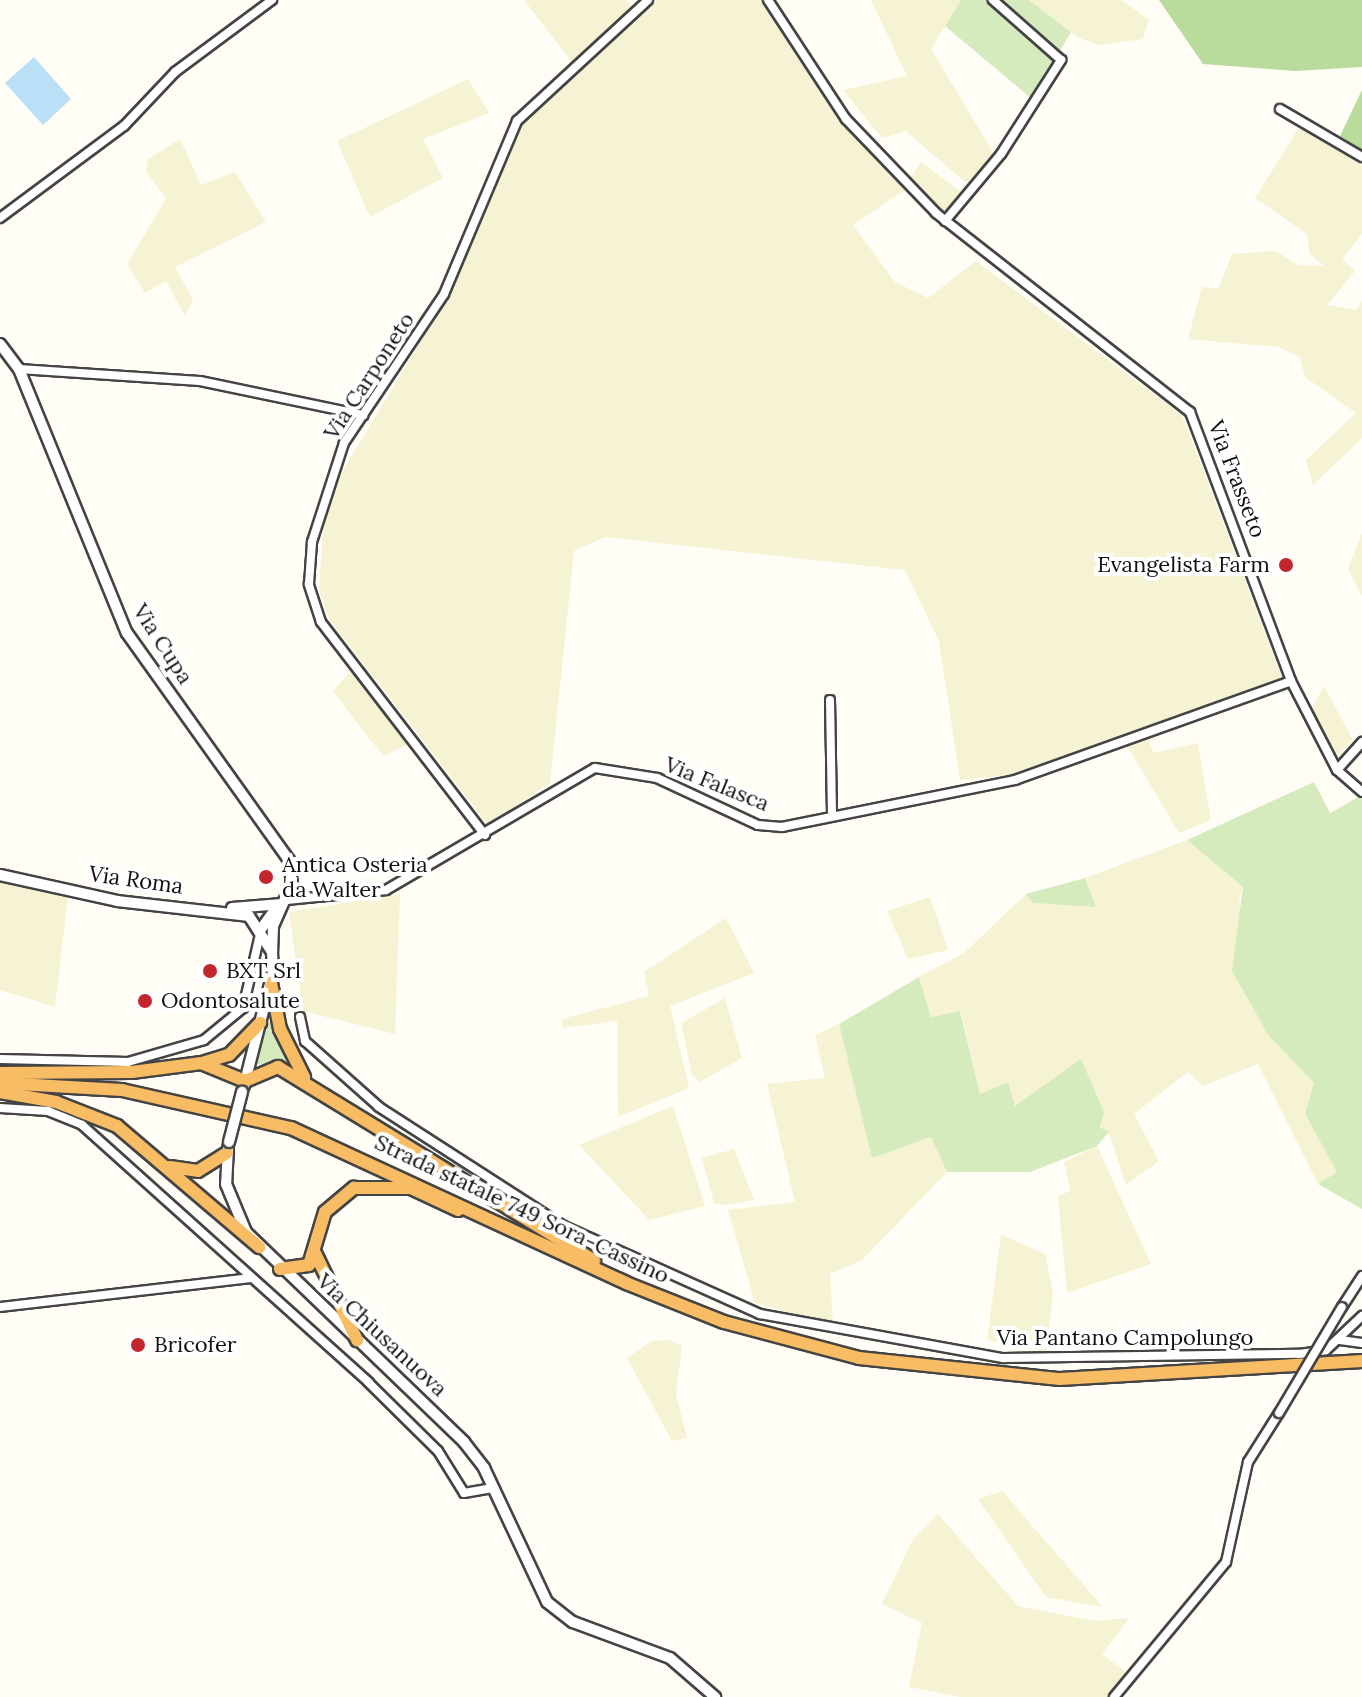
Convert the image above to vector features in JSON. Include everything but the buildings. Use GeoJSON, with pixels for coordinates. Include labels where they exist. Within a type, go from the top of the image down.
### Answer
{"type":"FeatureCollection","features":[{"type":"Feature","properties":{"kind":"highway"},"geometry":{"type":"LineString","coordinates":[[271,983],[280,1029],[304,1077]]}},
{"type":"Feature","properties":{"kind":"highway"},"geometry":{"type":"LineString","coordinates":[[0,1073],[132,1072],[201,1063],[229,1055],[260,1023]]}},
{"type":"Feature","properties":{"kind":"highway"},"geometry":{"type":"LineString","coordinates":[[201,1063],[244,1086],[268,1067],[304,1077],[372,1128],[664,1298]]}},
{"type":"Feature","properties":{"kind":"highway","name":"Strada statale 749 Sora-Cassino"},"geometry":{"type":"LineString","coordinates":[[0,1083],[122,1090],[291,1128],[433,1188],[574,1260],[664,1298],[786,1341],[985,1375],[1125,1377],[1362,1361]]}},
{"type":"Feature","properties":{"kind":"highway"},"geometry":{"type":"LineString","coordinates":[[0,1092],[85,1110],[170,1167],[259,1247]]}},
{"type":"Feature","properties":{"kind":"highway"},"geometry":{"type":"LineString","coordinates":[[170,1167],[198,1171],[228,1148]]}},
{"type":"Feature","properties":{"kind":"highway"},"geometry":{"type":"LineString","coordinates":[[280,1269],[309,1265],[325,1212],[336,1198],[383,1185],[411,1188],[574,1260]]}},
{"type":"Feature","properties":{"kind":"highway"},"geometry":{"type":"LineString","coordinates":[[315,1253],[357,1340]]}},
{"type":"Feature","properties":{"kind":"street"},"geometry":{"type":"LineString","coordinates":[[0,218],[124,126],[175,72],[272,0]]}},
{"type":"Feature","properties":{"kind":"street","name":"Via Carponeto"},"geometry":{"type":"LineString","coordinates":[[485,835],[321,622],[309,584],[326,487],[363,415],[444,294],[517,121],[648,0]]}},
{"type":"Feature","properties":{"kind":"street","name":"Via Frasseto"},"geometry":{"type":"LineString","coordinates":[[768,0],[846,119],[945,221],[1190,412],[1291,681],[1337,770],[1362,792]]}},
{"type":"Feature","properties":{"kind":"street"},"geometry":{"type":"LineString","coordinates":[[945,221],[1001,154],[1061,60],[993,0]]}},
{"type":"Feature","properties":{"kind":"street"},"geometry":{"type":"LineString","coordinates":[[1280,109],[1362,157]]}},
{"type":"Feature","properties":{"kind":"street","name":"Via Cupa"},"geometry":{"type":"LineString","coordinates":[[0,344],[19,369],[127,633],[283,847],[292,871],[272,952],[271,983]]}},
{"type":"Feature","properties":{"kind":"street"},"geometry":{"type":"LineString","coordinates":[[19,369],[200,381],[363,415]]}},
{"type":"Feature","properties":{"kind":"street","name":"Via Falasca"},"geometry":{"type":"LineString","coordinates":[[284,902],[386,890],[485,835],[595,768],[657,778],[758,825],[782,827],[832,812],[1015,780],[1291,681]]}},
{"type":"Feature","properties":{"kind":"street"},"geometry":{"type":"LineString","coordinates":[[830,700],[832,812]]}},
{"type":"Feature","properties":{"kind":"street"},"geometry":{"type":"LineString","coordinates":[[1337,770],[1362,742]]}},
{"type":"Feature","properties":{"kind":"street","name":"Via Roma"},"geometry":{"type":"LineString","coordinates":[[0,875],[148,905],[227,909],[261,929]]}},
{"type":"Feature","properties":{"kind":"street"},"geometry":{"type":"LineString","coordinates":[[227,909],[284,902]]}},
{"type":"Feature","properties":{"kind":"street"},"geometry":{"type":"LineString","coordinates":[[0,1059],[128,1062],[204,1040],[243,1008],[261,929],[284,902]]}},
{"type":"Feature","properties":{"kind":"street"},"geometry":{"type":"LineString","coordinates":[[261,929],[272,952]]}},
{"type":"Feature","properties":{"kind":"street","name":"Via Chiusanuova"},"geometry":{"type":"LineString","coordinates":[[271,983],[228,1148],[229,1200],[259,1247],[280,1269],[464,1442],[493,1488],[522,1559],[557,1612],[670,1658],[715,1697]]}},
{"type":"Feature","properties":{"kind":"street","name":"Via Pantano Campolungo"},"geometry":{"type":"LineString","coordinates":[[300,1017],[305,1041],[379,1107],[604,1247],[760,1314],[1003,1358],[1206,1359],[1299,1354],[1340,1340],[1362,1343]]}},
{"type":"Feature","properties":{"kind":"street"},"geometry":{"type":"LineString","coordinates":[[0,1108],[48,1111],[82,1125],[427,1439],[464,1493],[493,1488]]}},
{"type":"Feature","properties":{"kind":"street"},"geometry":{"type":"LineString","coordinates":[[1114,1697],[1226,1562],[1248,1462],[1362,1276]]}},
{"type":"Feature","properties":{"kind":"street"},"geometry":{"type":"LineString","coordinates":[[0,1307],[249,1278]]}},
{"type":"Feature","properties":{"kind":"street","name":"Via Pantano Campolungo"},"geometry":{"type":"LineString","coordinates":[[1340,1340],[1362,1316]]}},
{"type":"Feature","properties":{"kind":"shaded area"},"geometry":{"type":"Polygon","coordinates":[[[524,0],[626,0],[634,8],[573,64],[524,0]]]}},
{"type":"Feature","properties":{"kind":"shaded area"},"geometry":{"type":"Polygon","coordinates":[[[658,0],[765,0],[818,88],[908,188],[853,225],[895,282],[928,298],[976,261],[1182,415],[1282,678],[1011,775],[960,780],[939,641],[905,570],[605,537],[574,551],[550,783],[488,825],[329,619],[319,590],[323,531],[333,487],[445,301],[520,127],[658,0]]]}},
{"type":"Feature","properties":{"kind":"shaded area"},"geometry":{"type":"Polygon","coordinates":[[[871,0],[961,0],[931,49],[994,154],[966,183],[906,131],[882,138],[843,90],[907,76],[871,0]]]}},
{"type":"Feature","properties":{"kind":"shaded area"},"geometry":{"type":"Polygon","coordinates":[[[1029,0],[1122,0],[1149,20],[1143,39],[1099,45],[1079,38],[1029,0]]]}},
{"type":"Feature","properties":{"kind":"shaded area"},"geometry":{"type":"Polygon","coordinates":[[[468,79],[489,113],[423,139],[443,178],[370,217],[337,141],[468,79]]]}},
{"type":"Feature","properties":{"kind":"shaded area"},"geometry":{"type":"Polygon","coordinates":[[[1302,123],[1362,163],[1362,234],[1342,259],[1355,271],[1327,305],[1356,310],[1362,301],[1362,438],[1313,485],[1306,460],[1356,413],[1305,377],[1300,357],[1278,347],[1188,339],[1202,287],[1218,289],[1232,254],[1276,251],[1298,265],[1324,266],[1310,254],[1307,234],[1255,198],[1302,123]]]}},
{"type":"Feature","properties":{"kind":"shaded area"},"geometry":{"type":"Polygon","coordinates":[[[180,139],[201,185],[235,172],[266,222],[175,267],[193,300],[185,316],[166,281],[145,293],[127,264],[166,199],[146,171],[148,159],[180,139]]]}},
{"type":"Feature","properties":{"kind":"shaded area"},"geometry":{"type":"Polygon","coordinates":[[[921,162],[962,193],[945,216],[909,180],[921,162]]]}},
{"type":"Feature","properties":{"kind":"shaded area"},"geometry":{"type":"Polygon","coordinates":[[[1362,533],[1362,596],[1348,569],[1362,533]]]}},
{"type":"Feature","properties":{"kind":"shaded area"},"geometry":{"type":"Polygon","coordinates":[[[352,670],[411,743],[384,756],[366,735],[333,691],[352,670]]]}},
{"type":"Feature","properties":{"kind":"shaded area"},"geometry":{"type":"Polygon","coordinates":[[[1324,686],[1353,740],[1334,760],[1309,714],[1324,686]]]}},
{"type":"Feature","properties":{"kind":"shaded area"},"geometry":{"type":"Polygon","coordinates":[[[1146,736],[1154,753],[1198,743],[1211,820],[1179,833],[1125,742],[1146,736]]]}},
{"type":"Feature","properties":{"kind":"shaded area"},"geometry":{"type":"Polygon","coordinates":[[[1187,840],[1243,887],[1239,900],[1269,1036],[1314,1083],[1305,1114],[1338,1172],[1318,1184],[1258,1064],[1203,1086],[1188,1072],[1134,1114],[1159,1161],[1126,1185],[1109,1133],[1047,1085],[1014,1106],[980,1094],[961,1011],[931,1017],[919,977],[964,953],[1026,894],[1033,903],[1096,906],[1085,878],[1187,840]]]}},
{"type":"Feature","properties":{"kind":"shaded area"},"geometry":{"type":"Polygon","coordinates":[[[0,881],[68,895],[55,1007],[0,990],[0,881]]]}},
{"type":"Feature","properties":{"kind":"shaded area"},"geometry":{"type":"Polygon","coordinates":[[[400,894],[395,1034],[303,1011],[289,912],[400,894]]]}},
{"type":"Feature","properties":{"kind":"shaded area"},"geometry":{"type":"Polygon","coordinates":[[[930,897],[948,950],[908,959],[887,911],[930,897]]]}},
{"type":"Feature","properties":{"kind":"shaded area"},"geometry":{"type":"Polygon","coordinates":[[[726,918],[754,973],[670,1006],[689,1088],[618,1117],[617,1021],[563,1028],[562,1019],[649,996],[644,972],[726,918]]]}},
{"type":"Feature","properties":{"kind":"shaded area"},"geometry":{"type":"Polygon","coordinates":[[[725,998],[742,1058],[700,1082],[692,1075],[681,1023],[725,998]]]}},
{"type":"Feature","properties":{"kind":"shaded area"},"geometry":{"type":"Polygon","coordinates":[[[839,1024],[872,1157],[932,1137],[947,1172],[862,1260],[830,1274],[833,1325],[755,1303],[728,1210],[795,1202],[767,1084],[825,1078],[815,1035],[839,1024]]]}},
{"type":"Feature","properties":{"kind":"shaded area"},"geometry":{"type":"Polygon","coordinates":[[[673,1106],[705,1206],[649,1220],[579,1145],[673,1106]]]}},
{"type":"Feature","properties":{"kind":"shaded area"},"geometry":{"type":"Polygon","coordinates":[[[1097,1146],[1151,1264],[1067,1293],[1058,1196],[1070,1191],[1064,1162],[1097,1146]]]}},
{"type":"Feature","properties":{"kind":"shaded area"},"geometry":{"type":"Polygon","coordinates":[[[734,1149],[754,1200],[723,1205],[714,1203],[702,1158],[734,1149]]]}},
{"type":"Feature","properties":{"kind":"shaded area"},"geometry":{"type":"Polygon","coordinates":[[[1001,1235],[1045,1254],[1053,1293],[1046,1352],[987,1340],[1001,1235]]]}},
{"type":"Feature","properties":{"kind":"shaded area"},"geometry":{"type":"Polygon","coordinates":[[[668,1340],[682,1346],[676,1394],[687,1438],[672,1441],[627,1358],[652,1341],[668,1340]]]}},
{"type":"Feature","properties":{"kind":"shaded area"},"geometry":{"type":"Polygon","coordinates":[[[1003,1491],[1103,1607],[1046,1597],[978,1499],[1003,1491]]]}},
{"type":"Feature","properties":{"kind":"shaded area"},"geometry":{"type":"Polygon","coordinates":[[[938,1514],[1018,1606],[1095,1621],[1129,1618],[1102,1654],[1128,1674],[1109,1697],[961,1697],[909,1687],[922,1623],[882,1604],[913,1539],[938,1514]]]}},
{"type":"Feature","properties":{"kind":"green space"},"geometry":{"type":"Polygon","coordinates":[[[961,0],[1029,0],[1071,32],[1032,99],[945,26],[961,0]]]}},
{"type":"Feature","properties":{"kind":"green space"},"geometry":{"type":"Polygon","coordinates":[[[1159,0],[1362,0],[1362,67],[1295,71],[1203,64],[1159,0]]]}},
{"type":"Feature","properties":{"kind":"green space"},"geometry":{"type":"Polygon","coordinates":[[[1362,90],[1362,151],[1340,136],[1362,90]]]}},
{"type":"Feature","properties":{"kind":"green space"},"geometry":{"type":"Polygon","coordinates":[[[1314,782],[1330,813],[1362,795],[1362,1209],[1318,1184],[1337,1172],[1305,1114],[1314,1083],[1269,1036],[1232,971],[1243,887],[1187,840],[1314,782]]]}},
{"type":"Feature","properties":{"kind":"green space"},"geometry":{"type":"Polygon","coordinates":[[[1085,878],[1096,907],[1033,903],[1026,894],[1085,878]]]}},
{"type":"Feature","properties":{"kind":"green space"},"geometry":{"type":"Polygon","coordinates":[[[919,977],[931,1017],[960,1011],[980,1094],[1008,1082],[1015,1106],[1081,1059],[1104,1112],[1100,1127],[1109,1132],[1097,1146],[1030,1172],[947,1172],[931,1137],[872,1158],[839,1024],[919,977]]]}},
{"type":"Feature","properties":{"kind":"green space"},"geometry":{"type":"Polygon","coordinates":[[[270,1020],[273,1022],[289,1064],[254,1064],[270,1020]]]}},
{"type":"Feature","properties":{"kind":"water"},"geometry":{"type":"Polygon","coordinates":[[[34,57],[71,99],[43,125],[5,83],[34,57]]]}},
{"type":"Feature","properties":{"kind":"place","name":"Evangelista Farm"},"geometry":{"type":"Point","coordinates":[1286,565]}},
{"type":"Feature","properties":{"kind":"place","name":"Antica Osteria da Walter"},"geometry":{"type":"Point","coordinates":[266,877]}},
{"type":"Feature","properties":{"kind":"place","name":"BXT Srl"},"geometry":{"type":"Point","coordinates":[210,971]}},
{"type":"Feature","properties":{"kind":"place","name":"Odontosalute"},"geometry":{"type":"Point","coordinates":[145,1001]}},
{"type":"Feature","properties":{"kind":"place","name":"Bricofer"},"geometry":{"type":"Point","coordinates":[138,1345]}}]}
